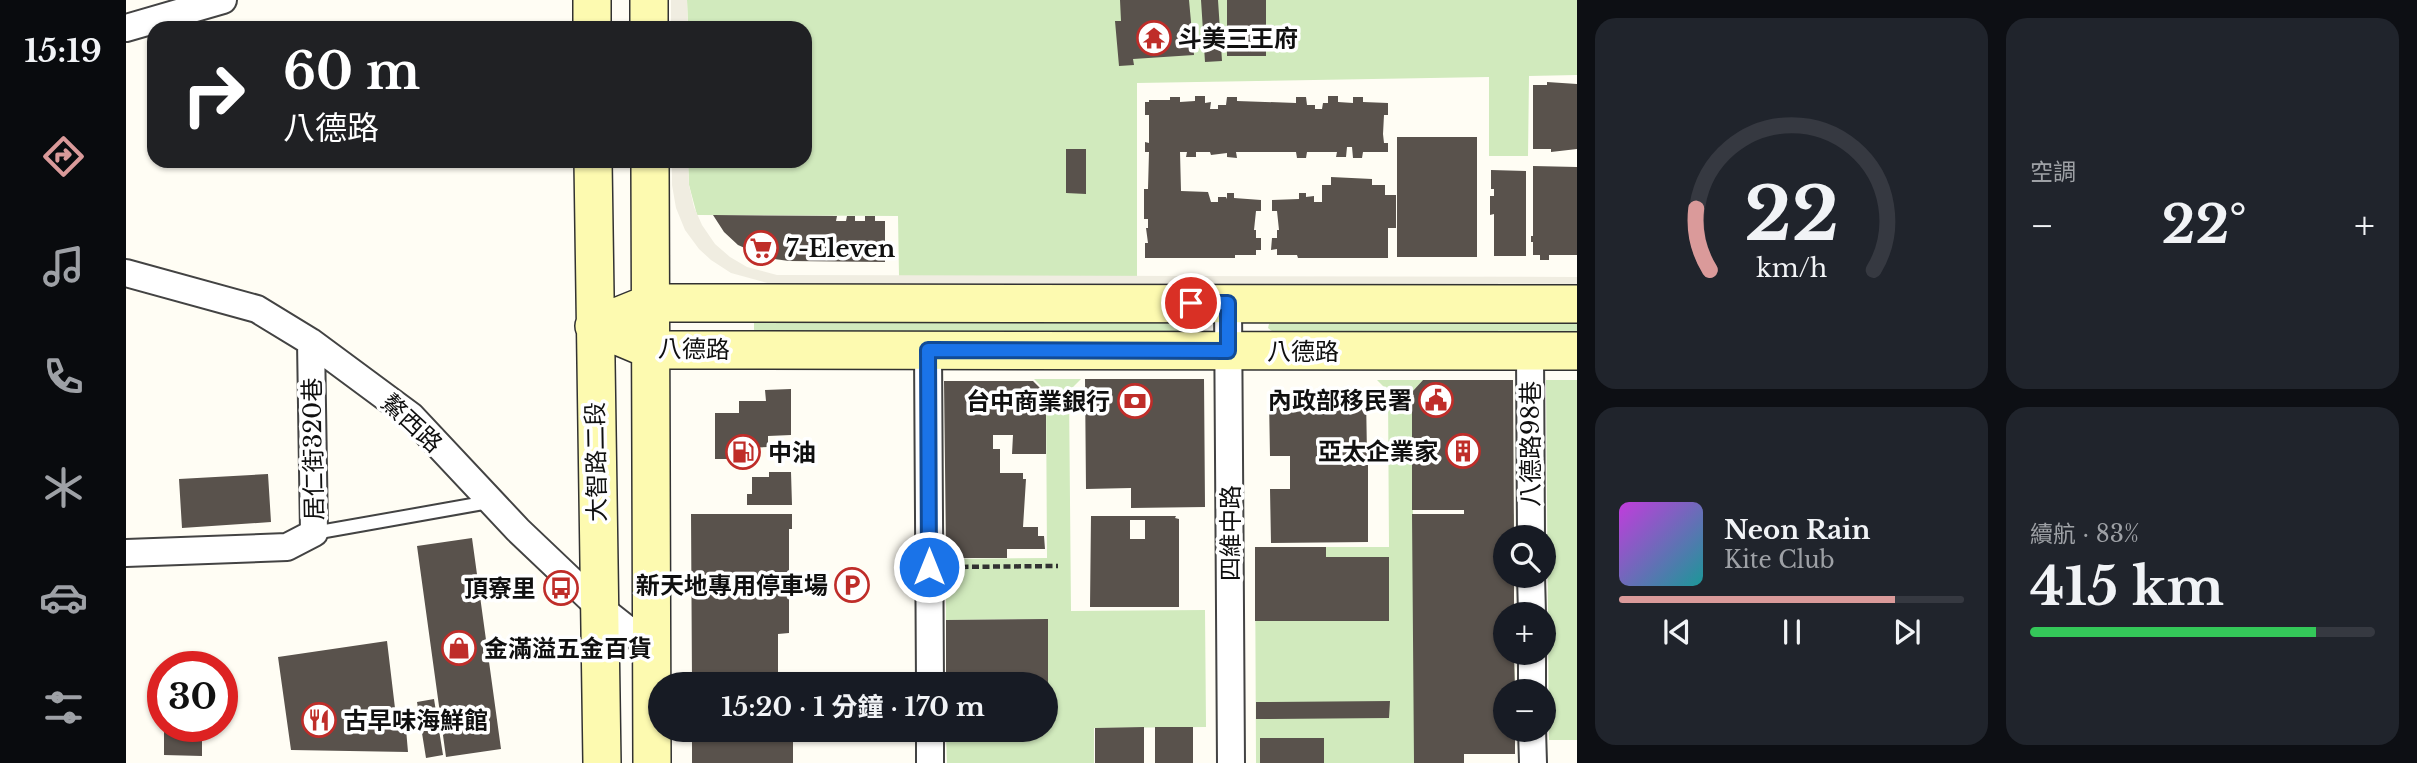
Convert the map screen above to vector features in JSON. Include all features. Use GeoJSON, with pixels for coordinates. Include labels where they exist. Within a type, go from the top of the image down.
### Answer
{"type":"FeatureCollection","features":[{"type":"Feature","properties":{"kind":"street"},"geometry":{"type":"LineString","coordinates":[[153,21],[223,0]]}},
{"type":"Feature","properties":{"kind":"street"},"geometry":{"type":"LineString","coordinates":[[592,0],[592,21]]}},
{"type":"Feature","properties":{"kind":"street"},"geometry":{"type":"LineString","coordinates":[[649,0],[649,21]]}},
{"type":"Feature","properties":{"kind":"street"},"geometry":{"type":"LineString","coordinates":[[126,29],[147,23]]}},
{"type":"Feature","properties":{"kind":"street","name":"大智路二段"},"geometry":{"type":"LineString","coordinates":[[593,168],[602,763]]}},
{"type":"Feature","properties":{"kind":"street"},"geometry":{"type":"LineString","coordinates":[[650,168],[652,763]]}},
{"type":"Feature","properties":{"kind":"street","name":"鰲西路"},"geometry":{"type":"LineString","coordinates":[[126,273],[257,309],[311,342],[411,416],[489,502],[599,607],[652,648]]}},
{"type":"Feature","properties":{"kind":"street","name":"八德路"},"geometry":{"type":"LineString","coordinates":[[594,326],[651,303],[1577,304]]}},
{"type":"Feature","properties":{"kind":"street","name":"四維中路"},"geometry":{"type":"LineString","coordinates":[[1228,303],[1231,763]]}},
{"type":"Feature","properties":{"kind":"street","name":"八德路"},"geometry":{"type":"LineString","coordinates":[[594,326],[651,350],[1577,351]]}},
{"type":"Feature","properties":{"kind":"street","name":"居仁街320巷"},"geometry":{"type":"LineString","coordinates":[[126,553],[287,547],[314,533],[311,342]]}},
{"type":"Feature","properties":{"kind":"street"},"geometry":{"type":"LineString","coordinates":[[928,350],[930,672]]}},
{"type":"Feature","properties":{"kind":"street","name":"八德路98巷"},"geometry":{"type":"LineString","coordinates":[[1530,351],[1531,525]]}},
{"type":"Feature","properties":{"kind":"street"},"geometry":{"type":"LineString","coordinates":[[930,742],[930,763]]}},
{"type":"Feature","properties":{"kind":"street"},"geometry":{"type":"LineString","coordinates":[[1532,742],[1533,763]]}},
{"type":"Feature","properties":{"kind":"lane"},"geometry":{"type":"LineString","coordinates":[[314,533],[489,502]]}},
{"type":"Feature","properties":{"kind":"path"},"geometry":{"type":"LineString","coordinates":[[929,567],[1058,566]]}},
{"type":"Feature","properties":{"kind":"green space"},"geometry":{"type":"Polygon","coordinates":[[[687,0],[1577,0],[1577,75],[1529,76],[1528,156],[1489,156],[1489,77],[1137,83],[1137,276],[899,276],[898,216],[697,215],[689,185],[688,168],[812,168],[812,21],[688,21],[687,0]]]}},
{"type":"Feature","properties":{"kind":"green space"},"geometry":{"type":"Polygon","coordinates":[[[754,322],[1181,322],[1186,328],[1181,332],[754,332],[754,322]]]}},
{"type":"Feature","properties":{"kind":"green space"},"geometry":{"type":"Polygon","coordinates":[[[1273,322],[1577,322],[1577,332],[1273,332],[1268,328],[1273,322]]]}},
{"type":"Feature","properties":{"kind":"green space"},"geometry":{"type":"Polygon","coordinates":[[[1034,379],[1081,379],[1069,391],[1071,611],[1205,610],[1206,727],[1094,728],[1094,763],[947,763],[946,742],[1058,742],[1058,672],[1048,672],[1047,619],[946,620],[946,559],[1047,558],[1046,391],[1034,379]]]}},
{"type":"Feature","properties":{"kind":"green space"},"geometry":{"type":"Polygon","coordinates":[[[1377,380],[1423,380],[1412,392],[1413,514],[1514,514],[1514,525],[1493,525],[1493,588],[1514,588],[1514,602],[1493,602],[1493,665],[1514,665],[1515,679],[1493,679],[1493,742],[1515,742],[1515,754],[1464,754],[1464,763],[1256,763],[1255,547],[1389,547],[1388,391],[1377,380]]]}},
{"type":"Feature","properties":{"kind":"green space"},"geometry":{"type":"Polygon","coordinates":[[[1546,380],[1577,380],[1577,740],[1556,740],[1556,679],[1548,679],[1548,665],[1556,665],[1556,602],[1548,602],[1548,588],[1556,588],[1556,525],[1547,525],[1546,380]]]}},
{"type":"Feature","properties":{"kind":"shaded area"},"geometry":{"type":"Polygon","coordinates":[[[671,0],[687,0],[688,21],[671,21],[671,0]]]}},
{"type":"Feature","properties":{"kind":"shaded area"},"geometry":{"type":"Polygon","coordinates":[[[672,168],[688,168],[694,207],[715,244],[747,267],[777,275],[1577,277],[1577,285],[771,284],[731,273],[699,249],[685,230],[676,208],[672,168]]]}},
{"type":"Feature","properties":{"kind":"building","name":"斗美三王府"},"geometry":{"type":"Polygon","coordinates":[[[1120,0],[1189,0],[1194,55],[1133,59],[1134,65],[1119,66],[1115,21],[1121,21],[1120,0]]]}},
{"type":"Feature","properties":{"kind":"building"},"geometry":{"type":"Polygon","coordinates":[[[1201,0],[1218,0],[1222,61],[1205,62],[1201,0]]]}},
{"type":"Feature","properties":{"kind":"building"},"geometry":{"type":"Polygon","coordinates":[[[1227,0],[1266,0],[1266,56],[1227,56],[1227,0]]]}},
{"type":"Feature","properties":{"kind":"building"},"geometry":{"type":"Polygon","coordinates":[[[1547,82],[1577,84],[1577,149],[1551,152],[1551,149],[1533,149],[1533,85],[1547,85],[1547,82]]]}},
{"type":"Feature","properties":{"kind":"building"},"geometry":{"type":"Polygon","coordinates":[[[1195,96],[1205,96],[1205,103],[1211,102],[1210,109],[1226,105],[1227,97],[1237,97],[1237,101],[1296,103],[1296,97],[1306,97],[1307,105],[1315,105],[1315,109],[1322,109],[1323,103],[1328,103],[1328,96],[1338,96],[1338,102],[1353,103],[1353,97],[1363,97],[1363,102],[1388,103],[1383,134],[1384,143],[1388,143],[1388,152],[1363,152],[1362,158],[1353,158],[1352,147],[1347,147],[1346,157],[1336,157],[1337,152],[1307,152],[1306,158],[1297,158],[1296,152],[1236,152],[1237,158],[1227,157],[1227,153],[1211,155],[1210,152],[1196,152],[1196,157],[1186,157],[1187,152],[1180,152],[1181,191],[1208,192],[1211,202],[1218,202],[1218,197],[1227,199],[1227,193],[1234,193],[1234,198],[1261,200],[1261,211],[1256,211],[1254,230],[1256,238],[1261,238],[1261,250],[1256,250],[1256,255],[1235,255],[1235,258],[1145,258],[1148,219],[1144,219],[1144,189],[1148,189],[1149,152],[1145,152],[1145,142],[1149,143],[1149,115],[1145,115],[1145,102],[1170,100],[1170,97],[1180,97],[1180,102],[1195,101],[1195,96]]]}},
{"type":"Feature","properties":{"kind":"building"},"geometry":{"type":"Polygon","coordinates":[[[1397,137],[1477,137],[1477,257],[1397,257],[1397,137]]]}},
{"type":"Feature","properties":{"kind":"building"},"geometry":{"type":"Polygon","coordinates":[[[1066,149],[1086,149],[1086,194],[1066,193],[1066,149]]]}},
{"type":"Feature","properties":{"kind":"building"},"geometry":{"type":"Polygon","coordinates":[[[1533,166],[1577,167],[1577,255],[1549,255],[1549,260],[1540,260],[1540,255],[1533,255],[1533,166]]]}},
{"type":"Feature","properties":{"kind":"building"},"geometry":{"type":"Polygon","coordinates":[[[1491,170],[1526,171],[1526,256],[1494,256],[1494,214],[1490,215],[1490,196],[1494,196],[1494,189],[1491,189],[1491,170]]]}},
{"type":"Feature","properties":{"kind":"building"},"geometry":{"type":"Polygon","coordinates":[[[1331,177],[1372,179],[1372,185],[1385,185],[1385,195],[1396,195],[1396,228],[1388,228],[1388,258],[1298,258],[1297,255],[1277,255],[1277,249],[1271,250],[1272,238],[1277,238],[1279,230],[1277,211],[1272,211],[1272,200],[1299,199],[1299,193],[1306,193],[1306,197],[1314,196],[1314,202],[1322,202],[1322,185],[1331,185],[1331,177]]]}},
{"type":"Feature","properties":{"kind":"building"},"geometry":{"type":"Polygon","coordinates":[[[713,215],[837,216],[836,221],[846,221],[847,216],[855,216],[855,221],[865,221],[865,216],[875,216],[875,221],[885,221],[885,262],[789,261],[767,258],[738,245],[724,232],[713,215]]]}},
{"type":"Feature","properties":{"kind":"building"},"geometry":{"type":"Polygon","coordinates":[[[1085,379],[1204,379],[1205,507],[1131,508],[1131,488],[1086,489],[1085,379]]]}},
{"type":"Feature","properties":{"kind":"building"},"geometry":{"type":"Polygon","coordinates":[[[1423,380],[1513,380],[1514,525],[1493,525],[1493,588],[1514,588],[1514,602],[1493,602],[1493,665],[1514,665],[1515,679],[1493,679],[1493,742],[1515,742],[1515,754],[1464,754],[1464,763],[1414,763],[1412,514],[1464,514],[1464,510],[1412,510],[1412,392],[1423,380]]]}},
{"type":"Feature","properties":{"kind":"building"},"geometry":{"type":"Polygon","coordinates":[[[944,381],[1033,381],[1046,394],[1046,454],[1012,454],[1013,435],[993,435],[993,449],[1000,449],[1000,473],[1023,473],[1023,479],[1026,479],[1023,527],[1038,527],[1038,536],[1044,536],[1045,549],[1007,549],[1007,558],[959,558],[959,549],[946,549],[944,381]]]}},
{"type":"Feature","properties":{"kind":"building"},"geometry":{"type":"Polygon","coordinates":[[[791,389],[791,435],[768,436],[768,447],[742,448],[742,459],[715,459],[715,413],[739,413],[739,401],[766,401],[765,390],[791,389]]]}},
{"type":"Feature","properties":{"kind":"building"},"geometry":{"type":"Polygon","coordinates":[[[1282,395],[1366,395],[1367,456],[1329,455],[1329,464],[1368,465],[1368,542],[1271,543],[1270,489],[1290,489],[1290,456],[1270,456],[1269,399],[1282,395]]]}},
{"type":"Feature","properties":{"kind":"building"},"geometry":{"type":"Polygon","coordinates":[[[769,472],[791,472],[792,505],[747,505],[747,494],[752,494],[752,477],[769,477],[769,472]]]}},
{"type":"Feature","properties":{"kind":"building"},"geometry":{"type":"Polygon","coordinates":[[[268,474],[271,522],[182,528],[179,479],[268,474]]]}},
{"type":"Feature","properties":{"kind":"building"},"geometry":{"type":"Polygon","coordinates":[[[691,514],[792,514],[792,529],[789,529],[789,633],[778,634],[778,672],[692,672],[691,514]]]}},
{"type":"Feature","properties":{"kind":"building"},"geometry":{"type":"Polygon","coordinates":[[[1091,516],[1176,516],[1175,518],[1179,519],[1179,607],[1090,607],[1091,516]],[[1130,520],[1130,539],[1145,539],[1145,520],[1130,520]]]}},
{"type":"Feature","properties":{"kind":"building","name":"金滿溢五金百貨"},"geometry":{"type":"Polygon","coordinates":[[[472,538],[501,749],[446,757],[417,546],[472,538]]]}},
{"type":"Feature","properties":{"kind":"building"},"geometry":{"type":"Polygon","coordinates":[[[1255,547],[1326,547],[1326,557],[1389,557],[1389,621],[1255,621],[1255,547]]]}},
{"type":"Feature","properties":{"kind":"building"},"geometry":{"type":"Polygon","coordinates":[[[1048,619],[1048,672],[946,672],[946,620],[1048,619]]]}},
{"type":"Feature","properties":{"kind":"building"},"geometry":{"type":"Polygon","coordinates":[[[387,641],[397,725],[406,729],[408,752],[291,750],[278,657],[387,641]]]}},
{"type":"Feature","properties":{"kind":"building"},"geometry":{"type":"Polygon","coordinates":[[[434,699],[443,755],[426,758],[417,702],[434,699]]]}},
{"type":"Feature","properties":{"kind":"building"},"geometry":{"type":"Polygon","coordinates":[[[1390,701],[1389,718],[1256,719],[1256,702],[1390,701]]]}},
{"type":"Feature","properties":{"kind":"building"},"geometry":{"type":"Polygon","coordinates":[[[1144,727],[1144,763],[1095,763],[1095,728],[1144,727]]]}},
{"type":"Feature","properties":{"kind":"building"},"geometry":{"type":"Polygon","coordinates":[[[1155,727],[1193,727],[1193,763],[1155,763],[1155,727]]]}},
{"type":"Feature","properties":{"kind":"building"},"geometry":{"type":"Polygon","coordinates":[[[1260,738],[1324,738],[1324,763],[1260,763],[1260,738]]]}},
{"type":"Feature","properties":{"kind":"building"},"geometry":{"type":"Polygon","coordinates":[[[164,742],[202,742],[202,756],[164,755],[164,742]]]}},
{"type":"Feature","properties":{"kind":"building"},"geometry":{"type":"Polygon","coordinates":[[[692,742],[793,742],[793,763],[692,763],[692,742]]]}},
{"type":"Feature","properties":{"kind":"place","name":"斗美三王府"},"geometry":{"type":"Point","coordinates":[1154,38]}},
{"type":"Feature","properties":{"kind":"place","name":"7-Eleven"},"geometry":{"type":"Point","coordinates":[761,248]}},
{"type":"Feature","properties":{"kind":"place","name":"內政部移民署"},"geometry":{"type":"Point","coordinates":[1436,400]}},
{"type":"Feature","properties":{"kind":"place","name":"台中商業銀行"},"geometry":{"type":"Point","coordinates":[1135,401]}},
{"type":"Feature","properties":{"kind":"place","name":"亞太企業家"},"geometry":{"type":"Point","coordinates":[1463,451]}},
{"type":"Feature","properties":{"kind":"place","name":"中油"},"geometry":{"type":"Point","coordinates":[743,452]}},
{"type":"Feature","properties":{"kind":"place","name":"新天地專用停車場"},"geometry":{"type":"Point","coordinates":[852,585]}},
{"type":"Feature","properties":{"kind":"place","name":"頂寮里"},"geometry":{"type":"Point","coordinates":[561,588]}},
{"type":"Feature","properties":{"kind":"place","name":"金滿溢五金百貨"},"geometry":{"type":"Point","coordinates":[459,648]}},
{"type":"Feature","properties":{"kind":"place","name":"古早味海鮮館"},"geometry":{"type":"Point","coordinates":[319,720]}},
{"type":"Feature","properties":{"kind":"route"},"geometry":{"type":"LineString","coordinates":[[929,567],[928,350],[1228,351],[1228,303],[1191,303]]}}]}
